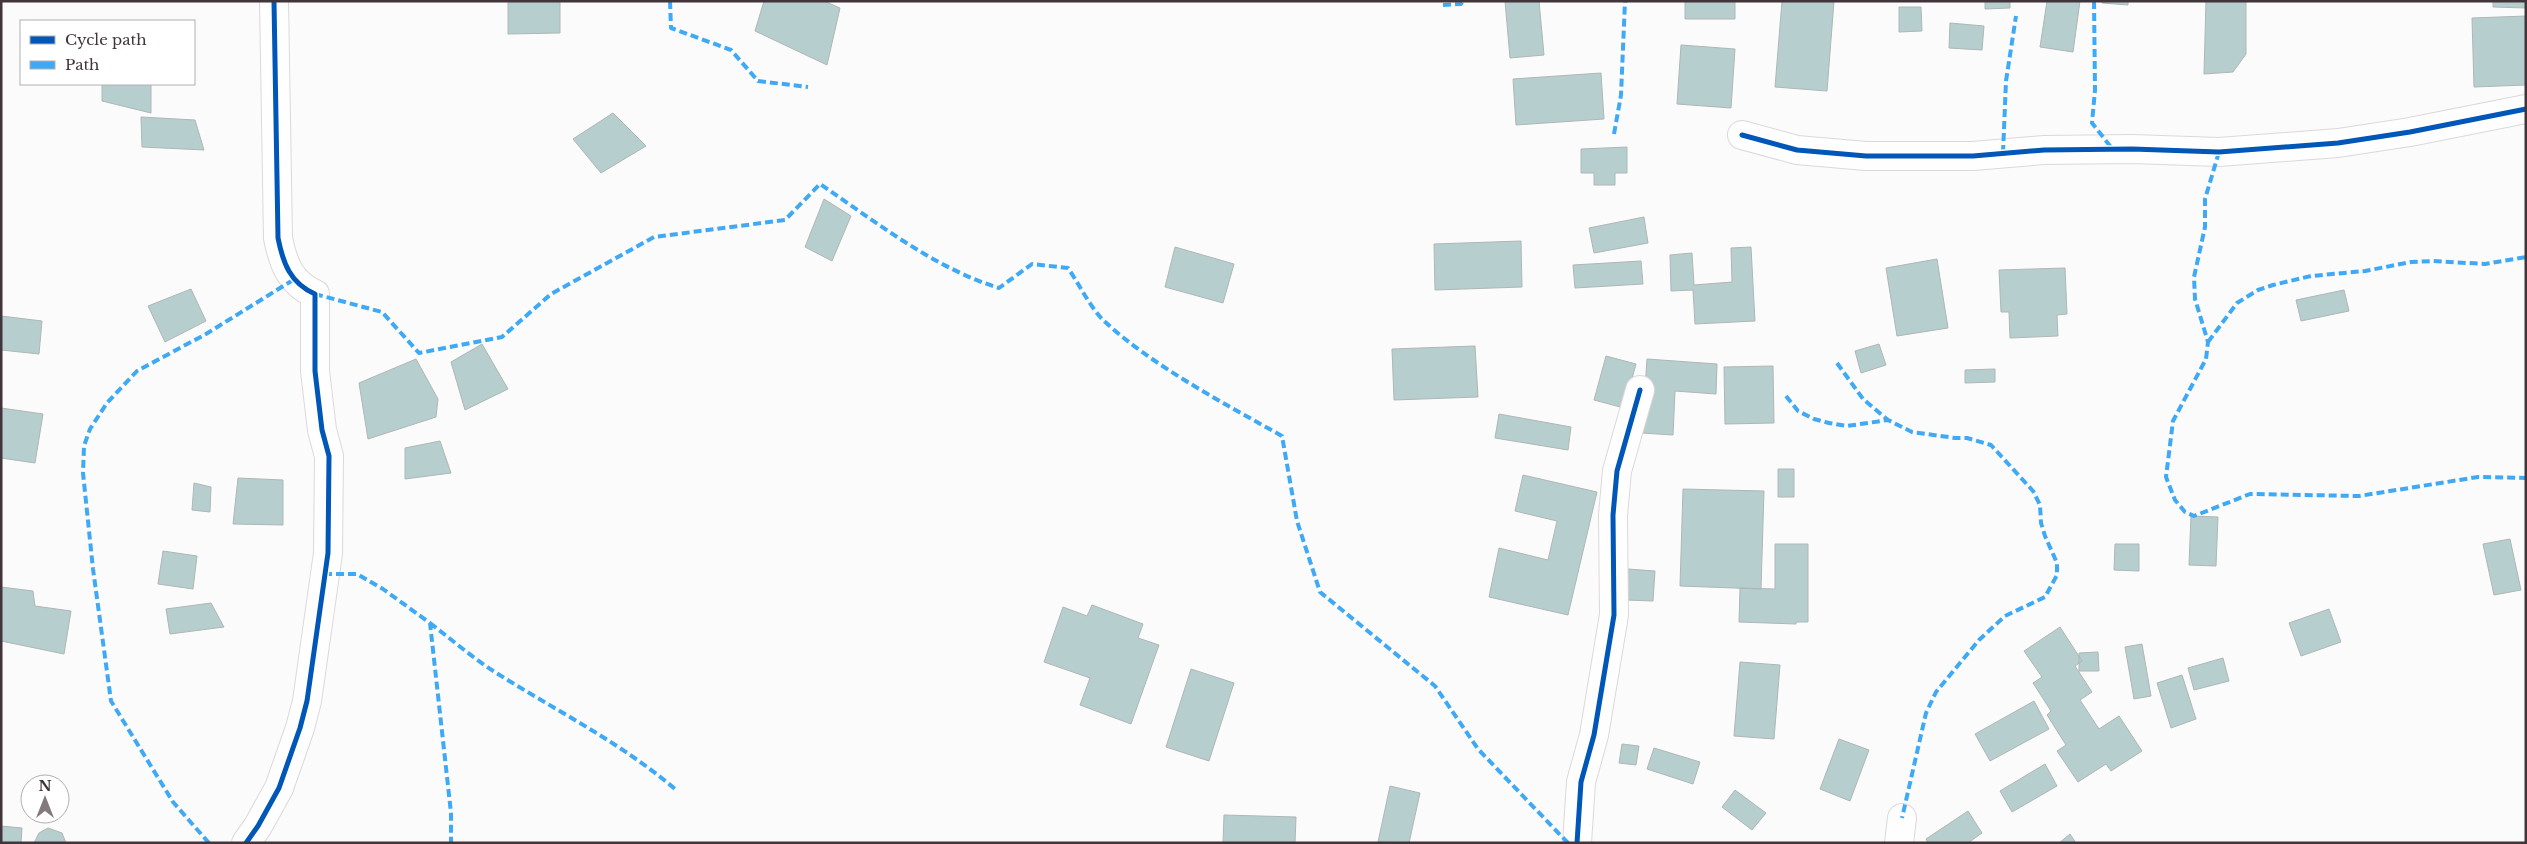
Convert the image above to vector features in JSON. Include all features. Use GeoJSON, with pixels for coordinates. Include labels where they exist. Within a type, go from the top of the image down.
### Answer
{"type":"FeatureCollection","features":[{"type":"Feature","properties":{"kind":"street"},"geometry":{"type":"LineString","coordinates":[[246,843],[258,826],[279,788],[307,701],[328,537],[329,456],[322,430],[315,371],[315,294],[293,280],[282,259],[278,238],[274,1]]}},
{"type":"Feature","properties":{"kind":"street"},"geometry":{"type":"LineString","coordinates":[[1742,135],[1797,150],[1866,156],[1973,156],[2044,150],[2132,149],[2219,152],[2338,143],[2410,132],[2526,109]]}},
{"type":"Feature","properties":{"kind":"street"},"geometry":{"type":"LineString","coordinates":[[1577,843],[1581,782],[1594,735],[1614,615],[1613,515],[1618,471],[1640,390]]}},
{"type":"Feature","properties":{"kind":"building"},"geometry":{"type":"Polygon","coordinates":[[[508,1],[560,1],[560,33],[508,34],[508,1]]]}},
{"type":"Feature","properties":{"kind":"building"},"geometry":{"type":"Polygon","coordinates":[[[764,1],[824,1],[840,8],[827,65],[755,31],[764,1]]]}},
{"type":"Feature","properties":{"kind":"building"},"geometry":{"type":"Polygon","coordinates":[[[1505,1],[1539,1],[1544,55],[1510,58],[1505,1]]]}},
{"type":"Feature","properties":{"kind":"building"},"geometry":{"type":"Polygon","coordinates":[[[1685,1],[1735,1],[1735,19],[1685,19],[1685,1]]]}},
{"type":"Feature","properties":{"kind":"building"},"geometry":{"type":"Polygon","coordinates":[[[1782,1],[1834,1],[1827,91],[1775,87],[1782,1]]]}},
{"type":"Feature","properties":{"kind":"building"},"geometry":{"type":"Polygon","coordinates":[[[1985,1],[2010,1],[2010,8],[1985,9],[1985,1]]]}},
{"type":"Feature","properties":{"kind":"building"},"geometry":{"type":"Polygon","coordinates":[[[2047,1],[2080,1],[2073,52],[2040,47],[2047,1]]]}},
{"type":"Feature","properties":{"kind":"building"},"geometry":{"type":"Polygon","coordinates":[[[2102,1],[2128,1],[2128,5],[2102,3],[2102,1]]]}},
{"type":"Feature","properties":{"kind":"building"},"geometry":{"type":"Polygon","coordinates":[[[2206,1],[2246,1],[2246,54],[2233,72],[2204,74],[2206,1]]]}},
{"type":"Feature","properties":{"kind":"building"},"geometry":{"type":"Polygon","coordinates":[[[2493,1],[2526,1],[2526,8],[2493,7],[2493,1]]]}},
{"type":"Feature","properties":{"kind":"building"},"geometry":{"type":"Polygon","coordinates":[[[1899,7],[1921,7],[1922,31],[1899,32],[1899,7]]]}},
{"type":"Feature","properties":{"kind":"building"},"geometry":{"type":"Polygon","coordinates":[[[2526,16],[2526,85],[2474,87],[2472,18],[2526,16]]]}},
{"type":"Feature","properties":{"kind":"building"},"geometry":{"type":"Polygon","coordinates":[[[1950,23],[1984,26],[1982,50],[1949,48],[1950,23]]]}},
{"type":"Feature","properties":{"kind":"building"},"geometry":{"type":"Polygon","coordinates":[[[1681,45],[1735,49],[1731,108],[1677,104],[1681,45]]]}},
{"type":"Feature","properties":{"kind":"building"},"geometry":{"type":"Polygon","coordinates":[[[1601,73],[1604,119],[1516,125],[1513,79],[1601,73]]]}},
{"type":"Feature","properties":{"kind":"building"},"geometry":{"type":"Polygon","coordinates":[[[102,85],[151,85],[151,113],[102,101],[102,85]]]}},
{"type":"Feature","properties":{"kind":"building"},"geometry":{"type":"Polygon","coordinates":[[[613,113],[646,146],[601,173],[573,139],[613,113]]]}},
{"type":"Feature","properties":{"kind":"building"},"geometry":{"type":"Polygon","coordinates":[[[141,117],[195,120],[204,150],[142,147],[141,117]]]}},
{"type":"Feature","properties":{"kind":"building"},"geometry":{"type":"Polygon","coordinates":[[[1627,147],[1627,173],[1615,173],[1615,185],[1594,185],[1594,173],[1581,173],[1581,149],[1627,147]]]}},
{"type":"Feature","properties":{"kind":"building"},"geometry":{"type":"Polygon","coordinates":[[[824,199],[851,216],[832,261],[805,247],[824,199]]]}},
{"type":"Feature","properties":{"kind":"building"},"geometry":{"type":"Polygon","coordinates":[[[1644,217],[1648,243],[1594,253],[1589,228],[1644,217]]]}},
{"type":"Feature","properties":{"kind":"building"},"geometry":{"type":"Polygon","coordinates":[[[1521,241],[1522,287],[1435,290],[1434,244],[1521,241]]]}},
{"type":"Feature","properties":{"kind":"building"},"geometry":{"type":"Polygon","coordinates":[[[1175,247],[1234,264],[1223,303],[1165,287],[1175,247]]]}},
{"type":"Feature","properties":{"kind":"building"},"geometry":{"type":"Polygon","coordinates":[[[1751,247],[1755,321],[1695,324],[1693,290],[1671,291],[1670,255],[1692,253],[1694,285],[1732,282],[1731,248],[1751,247]]]}},
{"type":"Feature","properties":{"kind":"building"},"geometry":{"type":"Polygon","coordinates":[[[1937,259],[1948,328],[1897,336],[1886,268],[1937,259]]]}},
{"type":"Feature","properties":{"kind":"building"},"geometry":{"type":"Polygon","coordinates":[[[1641,261],[1643,284],[1575,288],[1573,265],[1641,261]]]}},
{"type":"Feature","properties":{"kind":"building"},"geometry":{"type":"Polygon","coordinates":[[[2065,268],[2067,314],[2057,315],[2058,336],[2010,338],[2009,312],[2001,312],[1999,270],[2065,268]]]}},
{"type":"Feature","properties":{"kind":"building"},"geometry":{"type":"Polygon","coordinates":[[[191,289],[206,321],[165,342],[148,306],[191,289]]]}},
{"type":"Feature","properties":{"kind":"building"},"geometry":{"type":"Polygon","coordinates":[[[2344,290],[2349,311],[2301,321],[2296,300],[2344,290]]]}},
{"type":"Feature","properties":{"kind":"building"},"geometry":{"type":"Polygon","coordinates":[[[1,316],[42,321],[39,354],[1,350],[1,316]]]}},
{"type":"Feature","properties":{"kind":"building"},"geometry":{"type":"Polygon","coordinates":[[[482,344],[508,389],[465,410],[451,362],[482,344]]]}},
{"type":"Feature","properties":{"kind":"building"},"geometry":{"type":"Polygon","coordinates":[[[1879,344],[1886,365],[1861,373],[1855,351],[1879,344]]]}},
{"type":"Feature","properties":{"kind":"building"},"geometry":{"type":"Polygon","coordinates":[[[1475,346],[1478,397],[1394,400],[1392,349],[1475,346]]]}},
{"type":"Feature","properties":{"kind":"building"},"geometry":{"type":"Polygon","coordinates":[[[1606,356],[1636,364],[1624,408],[1594,400],[1606,356]]]}},
{"type":"Feature","properties":{"kind":"building"},"geometry":{"type":"Polygon","coordinates":[[[416,359],[438,399],[436,417],[368,439],[359,383],[416,359]]]}},
{"type":"Feature","properties":{"kind":"building"},"geometry":{"type":"Polygon","coordinates":[[[1647,359],[1717,364],[1716,394],[1675,391],[1673,435],[1642,433],[1647,359]]]}},
{"type":"Feature","properties":{"kind":"building"},"geometry":{"type":"Polygon","coordinates":[[[1773,366],[1774,423],[1725,424],[1724,367],[1773,366]]]}},
{"type":"Feature","properties":{"kind":"building"},"geometry":{"type":"Polygon","coordinates":[[[1995,369],[1995,382],[1965,383],[1965,370],[1995,369]]]}},
{"type":"Feature","properties":{"kind":"building"},"geometry":{"type":"Polygon","coordinates":[[[1,408],[43,414],[35,463],[1,458],[1,408]]]}},
{"type":"Feature","properties":{"kind":"building"},"geometry":{"type":"Polygon","coordinates":[[[1499,414],[1571,427],[1568,450],[1495,438],[1499,414]]]}},
{"type":"Feature","properties":{"kind":"building"},"geometry":{"type":"Polygon","coordinates":[[[440,441],[451,473],[405,479],[405,448],[440,441]]]}},
{"type":"Feature","properties":{"kind":"building"},"geometry":{"type":"Polygon","coordinates":[[[1778,469],[1794,469],[1794,497],[1778,497],[1778,469]]]}},
{"type":"Feature","properties":{"kind":"building"},"geometry":{"type":"Polygon","coordinates":[[[1523,475],[1597,492],[1568,615],[1489,597],[1499,548],[1548,560],[1557,521],[1515,511],[1523,475]]]}},
{"type":"Feature","properties":{"kind":"building"},"geometry":{"type":"Polygon","coordinates":[[[238,478],[283,480],[283,525],[233,524],[238,478]]]}},
{"type":"Feature","properties":{"kind":"building"},"geometry":{"type":"Polygon","coordinates":[[[194,483],[211,487],[210,512],[192,510],[194,483]]]}},
{"type":"Feature","properties":{"kind":"building"},"geometry":{"type":"Polygon","coordinates":[[[1683,489],[1764,491],[1761,589],[1680,586],[1683,489]]]}},
{"type":"Feature","properties":{"kind":"building"},"geometry":{"type":"Polygon","coordinates":[[[2191,516],[2218,517],[2216,566],[2189,565],[2191,516]]]}},
{"type":"Feature","properties":{"kind":"building"},"geometry":{"type":"Polygon","coordinates":[[[2510,539],[2521,590],[2494,595],[2483,544],[2510,539]]]}},
{"type":"Feature","properties":{"kind":"building"},"geometry":{"type":"Polygon","coordinates":[[[1775,544],[1808,544],[1808,622],[1796,622],[1796,624],[1739,622],[1740,588],[1775,589],[1775,544]]]}},
{"type":"Feature","properties":{"kind":"building"},"geometry":{"type":"Polygon","coordinates":[[[2115,544],[2139,544],[2139,571],[2114,570],[2115,544]]]}},
{"type":"Feature","properties":{"kind":"building"},"geometry":{"type":"Polygon","coordinates":[[[163,551],[197,556],[193,589],[158,584],[163,551]]]}},
{"type":"Feature","properties":{"kind":"building"},"geometry":{"type":"Polygon","coordinates":[[[1628,569],[1655,571],[1653,601],[1626,600],[1628,569]]]}},
{"type":"Feature","properties":{"kind":"building"},"geometry":{"type":"Polygon","coordinates":[[[1,587],[33,591],[35,606],[71,611],[64,654],[1,641],[1,587]]]}},
{"type":"Feature","properties":{"kind":"building"},"geometry":{"type":"Polygon","coordinates":[[[211,603],[224,627],[170,634],[166,609],[211,603]]]}},
{"type":"Feature","properties":{"kind":"building"},"geometry":{"type":"Polygon","coordinates":[[[1092,605],[1143,624],[1138,638],[1159,645],[1131,724],[1080,705],[1090,678],[1044,662],[1063,607],[1087,616],[1092,605]]]}},
{"type":"Feature","properties":{"kind":"building"},"geometry":{"type":"Polygon","coordinates":[[[2329,609],[2341,642],[2301,656],[2289,623],[2329,609]]]}},
{"type":"Feature","properties":{"kind":"building"},"geometry":{"type":"Polygon","coordinates":[[[2060,627],[2082,661],[2075,666],[2092,692],[2080,700],[2099,729],[2119,716],[2142,751],[2111,771],[2106,764],[2078,782],[2057,751],[2066,745],[2047,715],[2051,711],[2033,683],[2042,677],[2024,651],[2060,627]]]}},
{"type":"Feature","properties":{"kind":"building"},"geometry":{"type":"Polygon","coordinates":[[[2142,644],[2151,696],[2134,699],[2125,647],[2142,644]]]}},
{"type":"Feature","properties":{"kind":"building"},"geometry":{"type":"Polygon","coordinates":[[[2098,652],[2099,671],[2079,671],[2079,653],[2098,652]]]}},
{"type":"Feature","properties":{"kind":"building"},"geometry":{"type":"Polygon","coordinates":[[[2223,658],[2229,681],[2194,690],[2188,668],[2223,658]]]}},
{"type":"Feature","properties":{"kind":"building"},"geometry":{"type":"Polygon","coordinates":[[[1740,662],[1780,665],[1774,739],[1734,736],[1740,662]]]}},
{"type":"Feature","properties":{"kind":"building"},"geometry":{"type":"Polygon","coordinates":[[[1191,669],[1234,683],[1209,761],[1166,747],[1191,669]]]}},
{"type":"Feature","properties":{"kind":"building"},"geometry":{"type":"Polygon","coordinates":[[[2182,675],[2196,719],[2171,728],[2157,683],[2182,675]]]}},
{"type":"Feature","properties":{"kind":"building"},"geometry":{"type":"Polygon","coordinates":[[[2034,701],[2049,729],[1990,761],[1975,734],[2034,701]]]}},
{"type":"Feature","properties":{"kind":"building"},"geometry":{"type":"Polygon","coordinates":[[[1839,739],[1869,750],[1850,801],[1820,789],[1839,739]]]}},
{"type":"Feature","properties":{"kind":"building"},"geometry":{"type":"Polygon","coordinates":[[[1622,744],[1639,746],[1636,765],[1619,763],[1622,744]]]}},
{"type":"Feature","properties":{"kind":"building"},"geometry":{"type":"Polygon","coordinates":[[[1654,748],[1700,762],[1693,784],[1647,769],[1654,748]]]}},
{"type":"Feature","properties":{"kind":"building"},"geometry":{"type":"Polygon","coordinates":[[[2045,764],[2057,786],[2012,812],[2000,791],[2045,764]]]}},
{"type":"Feature","properties":{"kind":"building"},"geometry":{"type":"Polygon","coordinates":[[[1390,786],[1420,793],[1409,843],[1378,842],[1390,786]]]}},
{"type":"Feature","properties":{"kind":"building"},"geometry":{"type":"Polygon","coordinates":[[[1735,790],[1766,813],[1752,830],[1722,807],[1735,790]]]}},
{"type":"Feature","properties":{"kind":"building"},"geometry":{"type":"Polygon","coordinates":[[[1968,811],[1982,833],[1968,843],[1928,843],[1926,839],[1968,811]]]}},
{"type":"Feature","properties":{"kind":"building"},"geometry":{"type":"Polygon","coordinates":[[[1224,815],[1296,817],[1295,843],[1223,843],[1224,815]]]}},
{"type":"Feature","properties":{"kind":"building"},"geometry":{"type":"Polygon","coordinates":[[[1,826],[22,828],[21,843],[1,843],[1,826]]]}},
{"type":"Feature","properties":{"kind":"building"},"geometry":{"type":"Polygon","coordinates":[[[48,828],[62,833],[66,843],[34,843],[39,833],[48,828]]]}},
{"type":"Feature","properties":{"kind":"building"},"geometry":{"type":"Polygon","coordinates":[[[2070,834],[2076,843],[2059,843],[2070,834]]]}},
{"type":"Feature","properties":{"kind":"marked path"},"geometry":{"type":"LineString","coordinates":[[670,1],[671,28],[731,50],[758,81],[808,87]]}},
{"type":"Feature","properties":{"kind":"marked path"},"geometry":{"type":"LineString","coordinates":[[1443,5],[1461,4],[1463,1]]}},
{"type":"Feature","properties":{"kind":"marked path"},"geometry":{"type":"LineString","coordinates":[[1614,134],[1621,95],[1625,1]]}},
{"type":"Feature","properties":{"kind":"marked path"},"geometry":{"type":"LineString","coordinates":[[2094,1],[2095,90],[2092,123],[2114,151]]}},
{"type":"Feature","properties":{"kind":"marked path"},"geometry":{"type":"LineString","coordinates":[[2003,153],[2006,81],[2016,16]]}},
{"type":"Feature","properties":{"kind":"marked path"},"geometry":{"type":"LineString","coordinates":[[2219,152],[2205,199],[2205,227],[2194,277],[2195,299],[2208,342],[2206,359],[2173,421],[2166,477],[2175,500],[2185,512],[2194,516],[2250,494],[2359,496],[2478,477],[2526,478]]}},
{"type":"Feature","properties":{"kind":"marked path"},"geometry":{"type":"LineString","coordinates":[[315,294],[382,312],[419,353],[502,337],[551,294],[654,237],[785,220],[820,184],[906,243],[951,269],[999,288],[1032,264],[1068,268],[1097,313],[1121,336],[1188,382],[1282,436],[1297,521],[1320,592],[1435,686],[1478,749],[1568,843]]}},
{"type":"Feature","properties":{"kind":"marked path"},"geometry":{"type":"LineString","coordinates":[[2208,342],[2237,303],[2258,290],[2273,285],[2311,276],[2365,271],[2411,262],[2433,261],[2485,264],[2526,257]]}},
{"type":"Feature","properties":{"kind":"marked path"},"geometry":{"type":"LineString","coordinates":[[209,843],[173,802],[111,701],[93,569],[83,473],[84,446],[90,429],[107,403],[137,371],[206,334],[293,280]]}},
{"type":"Feature","properties":{"kind":"marked path"},"geometry":{"type":"LineString","coordinates":[[1837,363],[1863,399],[1888,420]]}},
{"type":"Feature","properties":{"kind":"marked path"},"geometry":{"type":"LineString","coordinates":[[1786,396],[1798,411],[1814,419],[1829,423],[1847,426],[1888,420],[1912,432],[1967,438],[1991,445],[2033,491],[2040,505],[2041,523],[2045,536],[2057,563],[2057,575],[2045,597],[2005,616],[1979,640],[1936,692],[1926,713],[1902,818]]}},
{"type":"Feature","properties":{"kind":"marked path"},"geometry":{"type":"LineString","coordinates":[[324,574],[357,574],[383,589],[430,623],[451,813],[451,843]]}},
{"type":"Feature","properties":{"kind":"marked path"},"geometry":{"type":"LineString","coordinates":[[430,623],[489,668],[611,742],[675,789]]}},
{"type":"Feature","properties":{"kind":"cycle path"},"geometry":{"type":"LineString","coordinates":[[246,843],[258,826],[279,788],[300,728],[307,701],[328,553],[329,456],[322,430],[315,371],[315,294],[299,284],[289,271],[282,256],[278,238],[274,1]]}},
{"type":"Feature","properties":{"kind":"cycle path"},"geometry":{"type":"LineString","coordinates":[[1742,135],[1797,150],[1866,156],[1973,156],[2044,150],[2132,149],[2219,152],[2338,143],[2410,132],[2526,109]]}},
{"type":"Feature","properties":{"kind":"cycle path"},"geometry":{"type":"LineString","coordinates":[[1577,843],[1581,782],[1594,735],[1614,615],[1613,515],[1617,471],[1640,390]]}}]}
